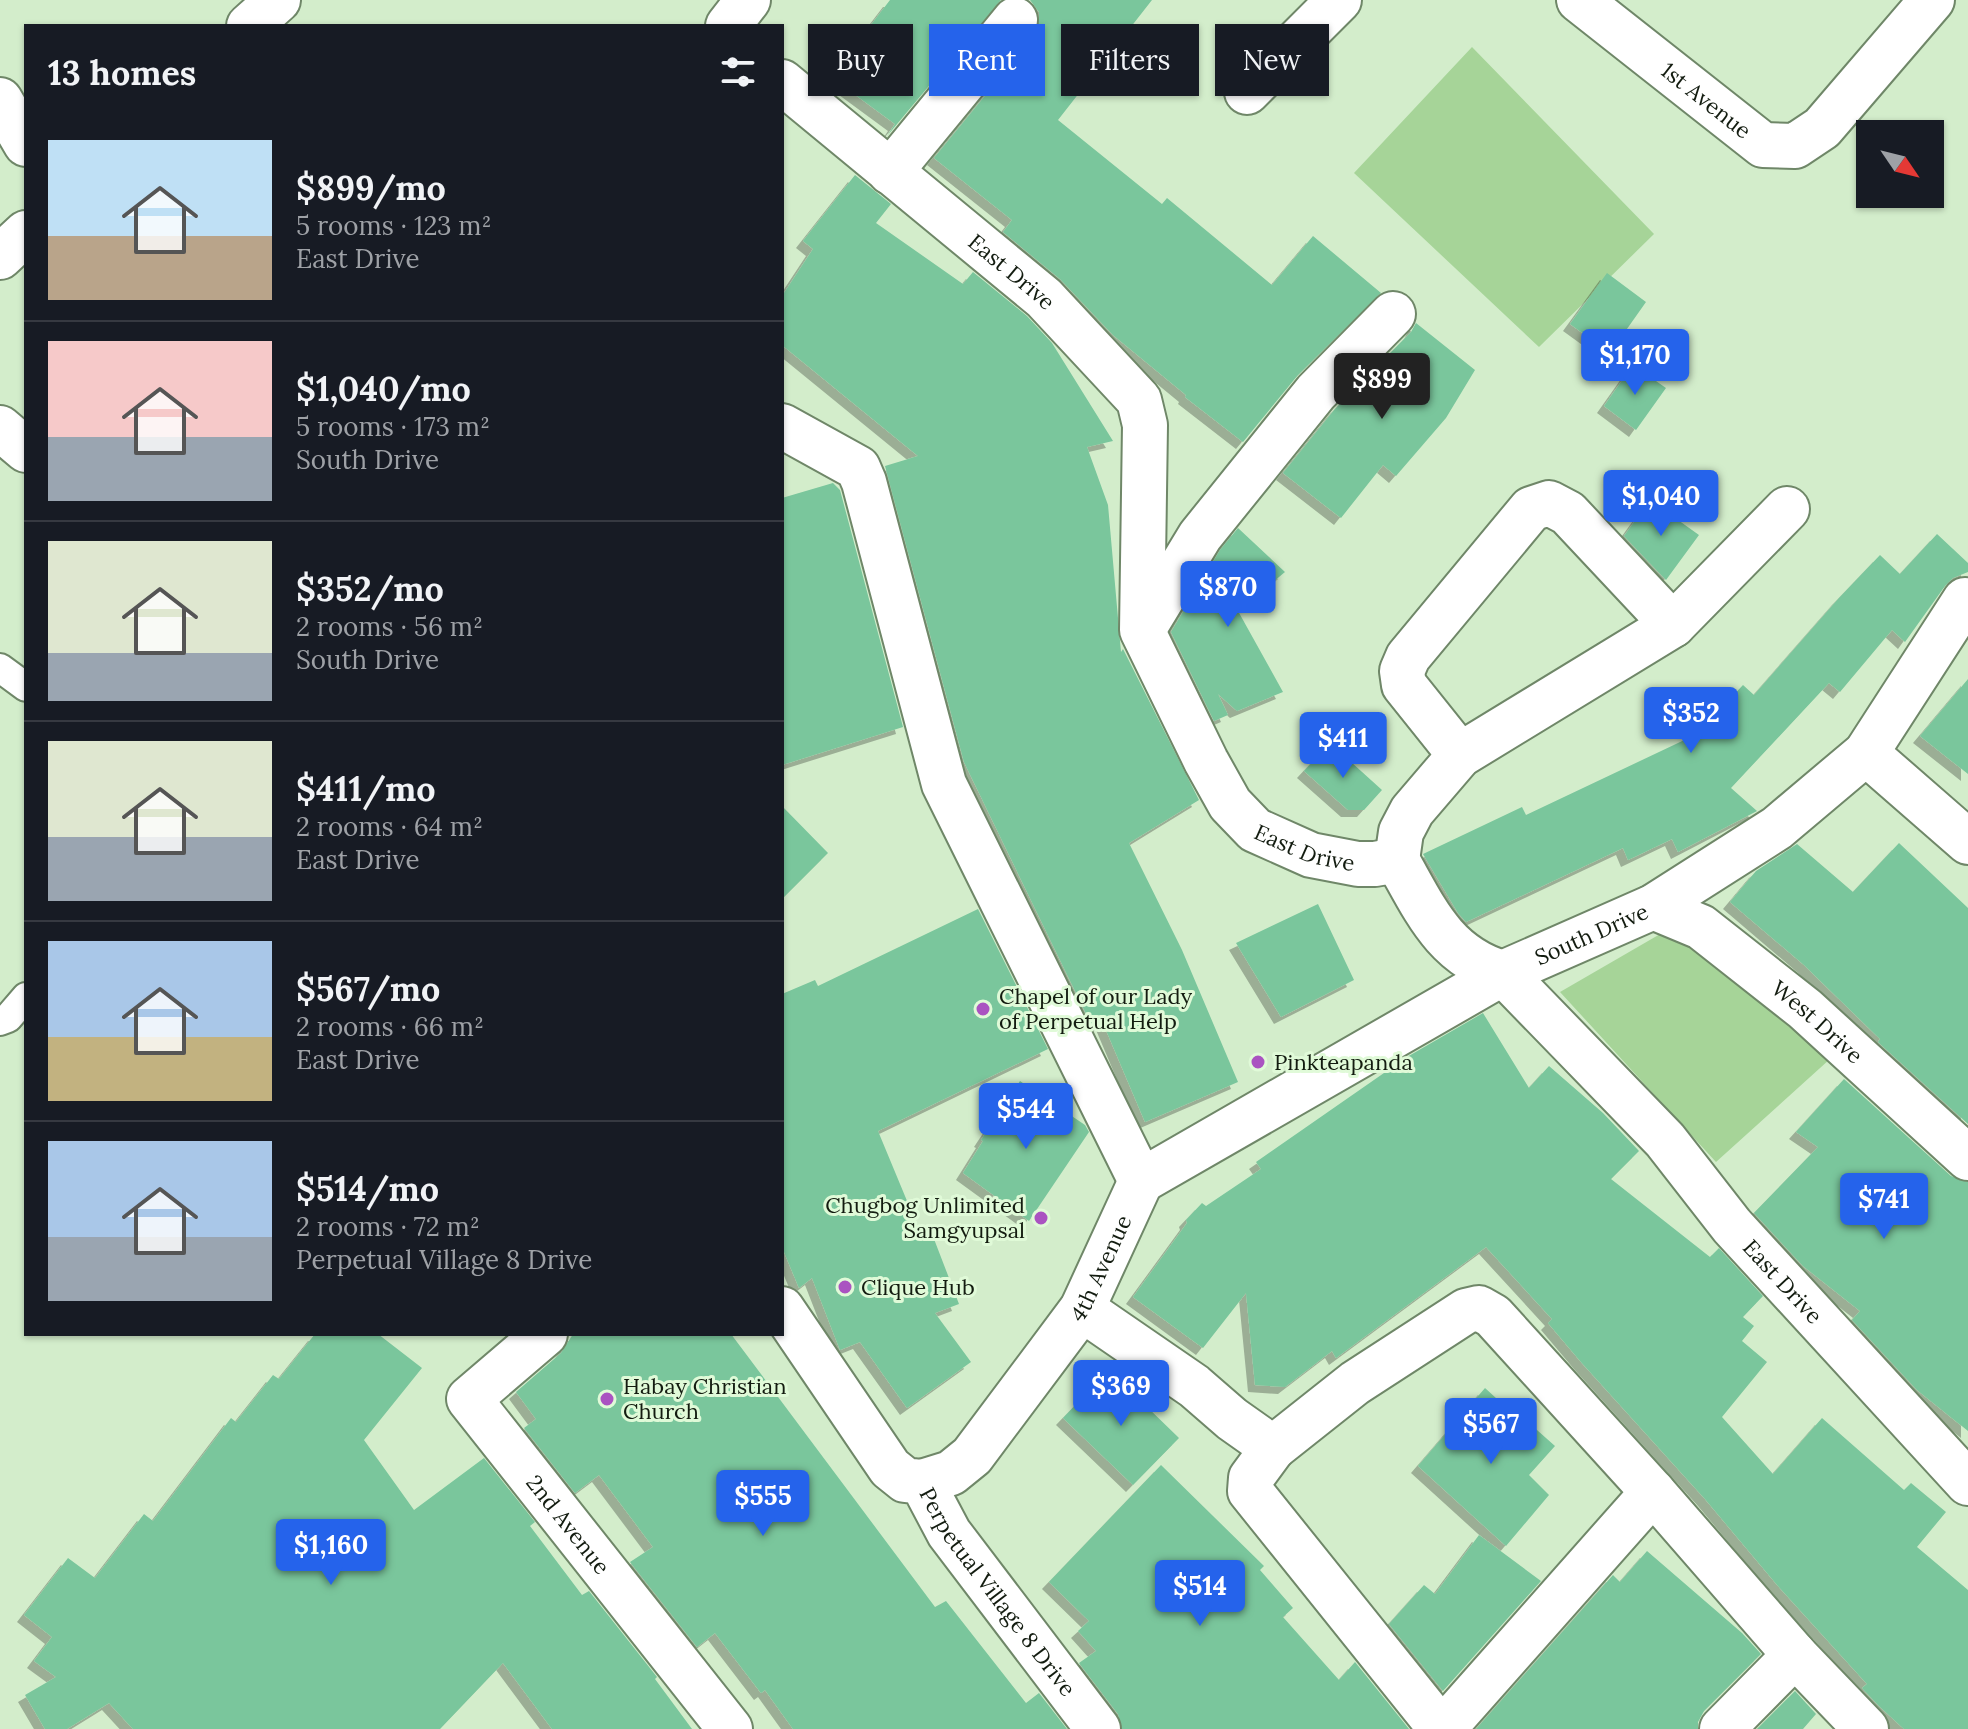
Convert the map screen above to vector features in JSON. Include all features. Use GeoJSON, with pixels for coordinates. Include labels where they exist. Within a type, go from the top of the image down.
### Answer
{"type":"FeatureCollection","features":[{"type":"Feature","properties":{"kind":"street"},"geometry":{"type":"LineString","coordinates":[[251,24],[278,0]]}},
{"type":"Feature","properties":{"kind":"street"},"geometry":{"type":"LineString","coordinates":[[730,24],[748,0]]}},
{"type":"Feature","properties":{"kind":"street"},"geometry":{"type":"LineString","coordinates":[[1315,24],[1339,0]]}},
{"type":"Feature","properties":{"kind":"street","name":"1st Avenue"},"geometry":{"type":"LineString","coordinates":[[1579,0],[1763,145],[1795,146],[1822,128],[1932,0]]}},
{"type":"Feature","properties":{"kind":"street"},"geometry":{"type":"LineString","coordinates":[[890,172],[969,80],[1015,20]]}},
{"type":"Feature","properties":{"kind":"street","name":"East Drive"},"geometry":{"type":"LineString","coordinates":[[784,84],[1044,298],[1139,400],[1145,425],[1142,630],[1230,804],[1255,830],[1311,855],[1358,864],[1397,860],[1437,930],[1465,956],[1503,973],[1665,1140],[1732,1226],[1968,1483]]}},
{"type":"Feature","properties":{"kind":"street"},"geometry":{"type":"LineString","coordinates":[[0,100],[24,141]]}},
{"type":"Feature","properties":{"kind":"street"},"geometry":{"type":"LineString","coordinates":[[0,257],[24,235]]}},
{"type":"Feature","properties":{"kind":"street"},"geometry":{"type":"LineString","coordinates":[[1142,630],[1200,536],[1316,392],[1393,314]]}},
{"type":"Feature","properties":{"kind":"street"},"geometry":{"type":"LineString","coordinates":[[784,427],[858,468],[944,784],[1141,1181]]}},
{"type":"Feature","properties":{"kind":"street"},"geometry":{"type":"LineString","coordinates":[[0,428],[24,448]]}},
{"type":"Feature","properties":{"kind":"street"},"geometry":{"type":"LineString","coordinates":[[1460,755],[1404,685],[1402,671],[1408,657],[1531,509],[1549,503],[1568,513],[1673,625]]}},
{"type":"Feature","properties":{"kind":"street"},"geometry":{"type":"LineString","coordinates":[[1397,860],[1401,832],[1412,811],[1460,755],[1673,625],[1787,509]]}},
{"type":"Feature","properties":{"kind":"street","name":"South Drive"},"geometry":{"type":"LineString","coordinates":[[1141,1181],[1503,973],[1653,907],[1777,828],[1866,753],[1965,600]]}},
{"type":"Feature","properties":{"kind":"street"},"geometry":{"type":"LineString","coordinates":[[1866,753],[1968,842]]}},
{"type":"Feature","properties":{"kind":"street","name":"West Drive"},"geometry":{"type":"LineString","coordinates":[[1653,907],[1701,927],[1805,1009],[1968,1158]]}},
{"type":"Feature","properties":{"kind":"street","name":"4th Avenue"},"geometry":{"type":"LineString","coordinates":[[922,1482],[951,1473],[972,1456],[1082,1309],[1141,1181]]}},
{"type":"Feature","properties":{"kind":"street"},"geometry":{"type":"LineString","coordinates":[[1653,1492],[1442,1729],[1250,1491],[1251,1478],[1273,1448],[1355,1383],[1466,1311],[1479,1308],[1493,1316],[1653,1492],[1795,1655],[1866,1729]]}},
{"type":"Feature","properties":{"kind":"street"},"geometry":{"type":"LineString","coordinates":[[1082,1309],[1194,1386],[1232,1419],[1273,1448]]}},
{"type":"Feature","properties":{"kind":"street","name":"Perpetual Village 8 Drive"},"geometry":{"type":"LineString","coordinates":[[784,1312],[890,1468],[905,1480],[922,1482],[949,1533],[1098,1729]]}},
{"type":"Feature","properties":{"kind":"street","name":"2nd Avenue"},"geometry":{"type":"LineString","coordinates":[[543,1336],[469,1399],[730,1729]]}},
{"type":"Feature","properties":{"kind":"street"},"geometry":{"type":"LineString","coordinates":[[1722,1729],[1795,1655]]}},
{"type":"Feature","properties":{"kind":"lane"},"geometry":{"type":"LineString","coordinates":[[0,668],[24,686]]}},
{"type":"Feature","properties":{"kind":"lane"},"geometry":{"type":"LineString","coordinates":[[0,1021],[8,1018],[24,999]]}},
{"type":"Feature","properties":{"kind":"green space"},"geometry":{"type":"Polygon","coordinates":[[[1472,47],[1654,234],[1539,347],[1354,173],[1472,47]]]}},
{"type":"Feature","properties":{"kind":"green space"},"geometry":{"type":"Polygon","coordinates":[[[1674,926],[1830,1059],[1716,1162],[1560,992],[1674,926]]]}},
{"type":"Feature","properties":{"kind":"building"},"geometry":{"type":"Polygon","coordinates":[[[890,0],[1001,0],[981,24],[929,24],[929,86],[887,136],[895,124],[857,96],[913,96],[913,24],[872,24],[890,0]]]}},
{"type":"Feature","properties":{"kind":"building"},"geometry":{"type":"Polygon","coordinates":[[[1030,0],[1152,0],[1133,24],[1061,24],[1061,96],[1077,96],[1058,120],[1162,204],[1167,198],[1272,285],[1313,236],[1381,293],[1298,375],[1243,442],[1113,335],[1060,279],[1003,232],[1012,220],[934,158],[985,96],[1045,96],[1045,24],[1039,24],[1039,12],[1030,0]]]}},
{"type":"Feature","properties":{"kind":"building"},"geometry":{"type":"Polygon","coordinates":[[[855,175],[891,204],[876,223],[963,284],[973,272],[1027,316],[1052,343],[1113,441],[1087,447],[1108,505],[1121,652],[1123,649],[1199,800],[1129,843],[1182,950],[1238,1082],[1145,1122],[1103,1023],[1093,1028],[964,762],[885,466],[918,456],[784,347],[784,293],[813,249],[803,241],[855,175]]]}},
{"type":"Feature","properties":{"kind":"building"},"geometry":{"type":"Polygon","coordinates":[[[1607,273],[1646,302],[1610,353],[1570,324],[1607,273]]]}},
{"type":"Feature","properties":{"kind":"building"},"geometry":{"type":"Polygon","coordinates":[[[1416,323],[1475,370],[1446,418],[1396,476],[1383,465],[1341,518],[1283,473],[1335,409],[1411,332],[1416,323]]]}},
{"type":"Feature","properties":{"kind":"building"},"geometry":{"type":"Polygon","coordinates":[[[1633,365],[1666,388],[1636,430],[1604,406],[1633,365]]]}},
{"type":"Feature","properties":{"kind":"building"},"geometry":{"type":"Polygon","coordinates":[[[833,483],[840,490],[903,727],[784,764],[784,497],[833,483]]]}},
{"type":"Feature","properties":{"kind":"building"},"geometry":{"type":"Polygon","coordinates":[[[1650,500],[1699,535],[1666,580],[1624,536],[1650,500]]]}},
{"type":"Feature","properties":{"kind":"building"},"geometry":{"type":"Polygon","coordinates":[[[1238,528],[1285,572],[1238,611],[1283,692],[1237,711],[1218,694],[1228,715],[1214,721],[1171,632],[1220,550],[1238,528]]]}},
{"type":"Feature","properties":{"kind":"building"},"geometry":{"type":"Polygon","coordinates":[[[1937,534],[1968,563],[1968,572],[1953,578],[1945,586],[1905,642],[1892,630],[1840,692],[1829,683],[1731,788],[1757,811],[1678,852],[1672,839],[1628,860],[1623,848],[1466,922],[1458,913],[1423,854],[1522,807],[1526,815],[1697,734],[1743,685],[1754,695],[1880,555],[1900,574],[1937,534]]]}},
{"type":"Feature","properties":{"kind":"building"},"geometry":{"type":"Polygon","coordinates":[[[1968,679],[1968,774],[1920,736],[1968,679]]]}},
{"type":"Feature","properties":{"kind":"building"},"geometry":{"type":"Polygon","coordinates":[[[1330,743],[1382,790],[1364,810],[1348,810],[1304,771],[1330,743]]]}},
{"type":"Feature","properties":{"kind":"building"},"geometry":{"type":"Polygon","coordinates":[[[784,808],[828,853],[784,897],[784,808]]]}},
{"type":"Feature","properties":{"kind":"building"},"geometry":{"type":"Polygon","coordinates":[[[1899,843],[1968,908],[1968,1124],[1878,1042],[1880,1039],[1804,965],[1730,902],[1756,871],[1797,844],[1853,892],[1899,843]]]}},
{"type":"Feature","properties":{"kind":"building"},"geometry":{"type":"Polygon","coordinates":[[[1318,904],[1354,980],[1281,1017],[1236,943],[1318,904]]]}},
{"type":"Feature","properties":{"kind":"building"},"geometry":{"type":"Polygon","coordinates":[[[978,909],[1048,1049],[878,1131],[922,1237],[929,1226],[959,1304],[935,1313],[971,1362],[907,1408],[860,1342],[840,1350],[812,1278],[799,1288],[784,1252],[784,993],[815,980],[818,986],[978,909]]]}},
{"type":"Feature","properties":{"kind":"building"},"geometry":{"type":"Polygon","coordinates":[[[1483,1013],[1529,1088],[1549,1066],[1603,1113],[1639,1151],[1611,1179],[1710,1257],[1719,1248],[1763,1296],[1743,1317],[1754,1326],[1742,1341],[1767,1362],[1722,1417],[1773,1474],[1822,1418],[1904,1490],[1911,1483],[1946,1512],[1917,1547],[1968,1590],[1968,1729],[1904,1729],[1879,1706],[1862,1688],[1867,1684],[1581,1362],[1548,1323],[1552,1319],[1486,1247],[1336,1358],[1332,1351],[1285,1387],[1255,1385],[1246,1293],[1203,1348],[1133,1297],[1187,1223],[1186,1220],[1202,1203],[1206,1206],[1261,1169],[1256,1162],[1407,1057],[1483,1013]]]}},
{"type":"Feature","properties":{"kind":"building"},"geometry":{"type":"Polygon","coordinates":[[[1844,1079],[1951,1176],[1968,1182],[1968,1431],[1917,1390],[1852,1320],[1860,1311],[1803,1266],[1754,1213],[1818,1147],[1796,1132],[1844,1079]]]}},
{"type":"Feature","properties":{"kind":"building"},"geometry":{"type":"Polygon","coordinates":[[[1020,1081],[1085,1125],[1089,1132],[1029,1221],[963,1173],[1020,1081]]]}},
{"type":"Feature","properties":{"kind":"building"},"geometry":{"type":"Polygon","coordinates":[[[313,1336],[381,1336],[422,1368],[364,1440],[414,1510],[484,1458],[535,1522],[530,1526],[582,1595],[589,1591],[657,1677],[655,1679],[692,1729],[552,1729],[503,1663],[440,1729],[133,1729],[109,1703],[67,1729],[45,1729],[25,1695],[56,1677],[34,1661],[52,1637],[24,1615],[68,1558],[95,1578],[144,1514],[153,1521],[231,1418],[236,1422],[273,1375],[279,1379],[313,1336]]]}},
{"type":"Feature","properties":{"kind":"building"},"geometry":{"type":"Polygon","coordinates":[[[572,1336],[732,1336],[935,1607],[946,1601],[1026,1703],[1039,1693],[1067,1729],[793,1729],[765,1690],[761,1693],[715,1633],[697,1647],[630,1562],[653,1547],[599,1475],[575,1493],[524,1428],[536,1419],[516,1392],[561,1353],[572,1336]]]}},
{"type":"Feature","properties":{"kind":"building"},"geometry":{"type":"Polygon","coordinates":[[[1109,1370],[1179,1438],[1133,1485],[1063,1418],[1109,1370]]]}},
{"type":"Feature","properties":{"kind":"building"},"geometry":{"type":"Polygon","coordinates":[[[1485,1388],[1555,1446],[1529,1475],[1549,1495],[1506,1546],[1418,1466],[1485,1388]]]}},
{"type":"Feature","properties":{"kind":"building"},"geometry":{"type":"Polygon","coordinates":[[[1161,1465],[1264,1566],[1260,1570],[1293,1608],[1283,1617],[1339,1680],[1355,1662],[1409,1729],[1122,1729],[1118,1714],[1079,1663],[1096,1651],[1078,1631],[1089,1621],[1049,1582],[1161,1465]]]}},
{"type":"Feature","properties":{"kind":"building"},"geometry":{"type":"Polygon","coordinates":[[[1479,1535],[1541,1581],[1443,1691],[1389,1624],[1424,1585],[1435,1594],[1479,1535]]]}},
{"type":"Feature","properties":{"kind":"building"},"geometry":{"type":"Polygon","coordinates":[[[1647,1551],[1742,1633],[1761,1654],[1704,1711],[1698,1729],[1476,1729],[1613,1575],[1620,1582],[1647,1551]]]}},
{"type":"Feature","properties":{"kind":"building"},"geometry":{"type":"Polygon","coordinates":[[[1795,1691],[1816,1714],[1803,1729],[1757,1729],[1795,1691]]]}},
{"type":"Feature","properties":{"kind":"place","name":"Chapel of our Lady of Perpetual Help"},"geometry":{"type":"Point","coordinates":[983,1009]}},
{"type":"Feature","properties":{"kind":"place","name":"Pinkteapanda"},"geometry":{"type":"Point","coordinates":[1258,1062]}},
{"type":"Feature","properties":{"kind":"place","name":"Chugbog Unlimited Samgyupsal"},"geometry":{"type":"Point","coordinates":[1041,1218]}},
{"type":"Feature","properties":{"kind":"place","name":"Clique Hub"},"geometry":{"type":"Point","coordinates":[845,1287]}},
{"type":"Feature","properties":{"kind":"place","name":"Habay Christian Church"},"geometry":{"type":"Point","coordinates":[607,1399]}}]}
